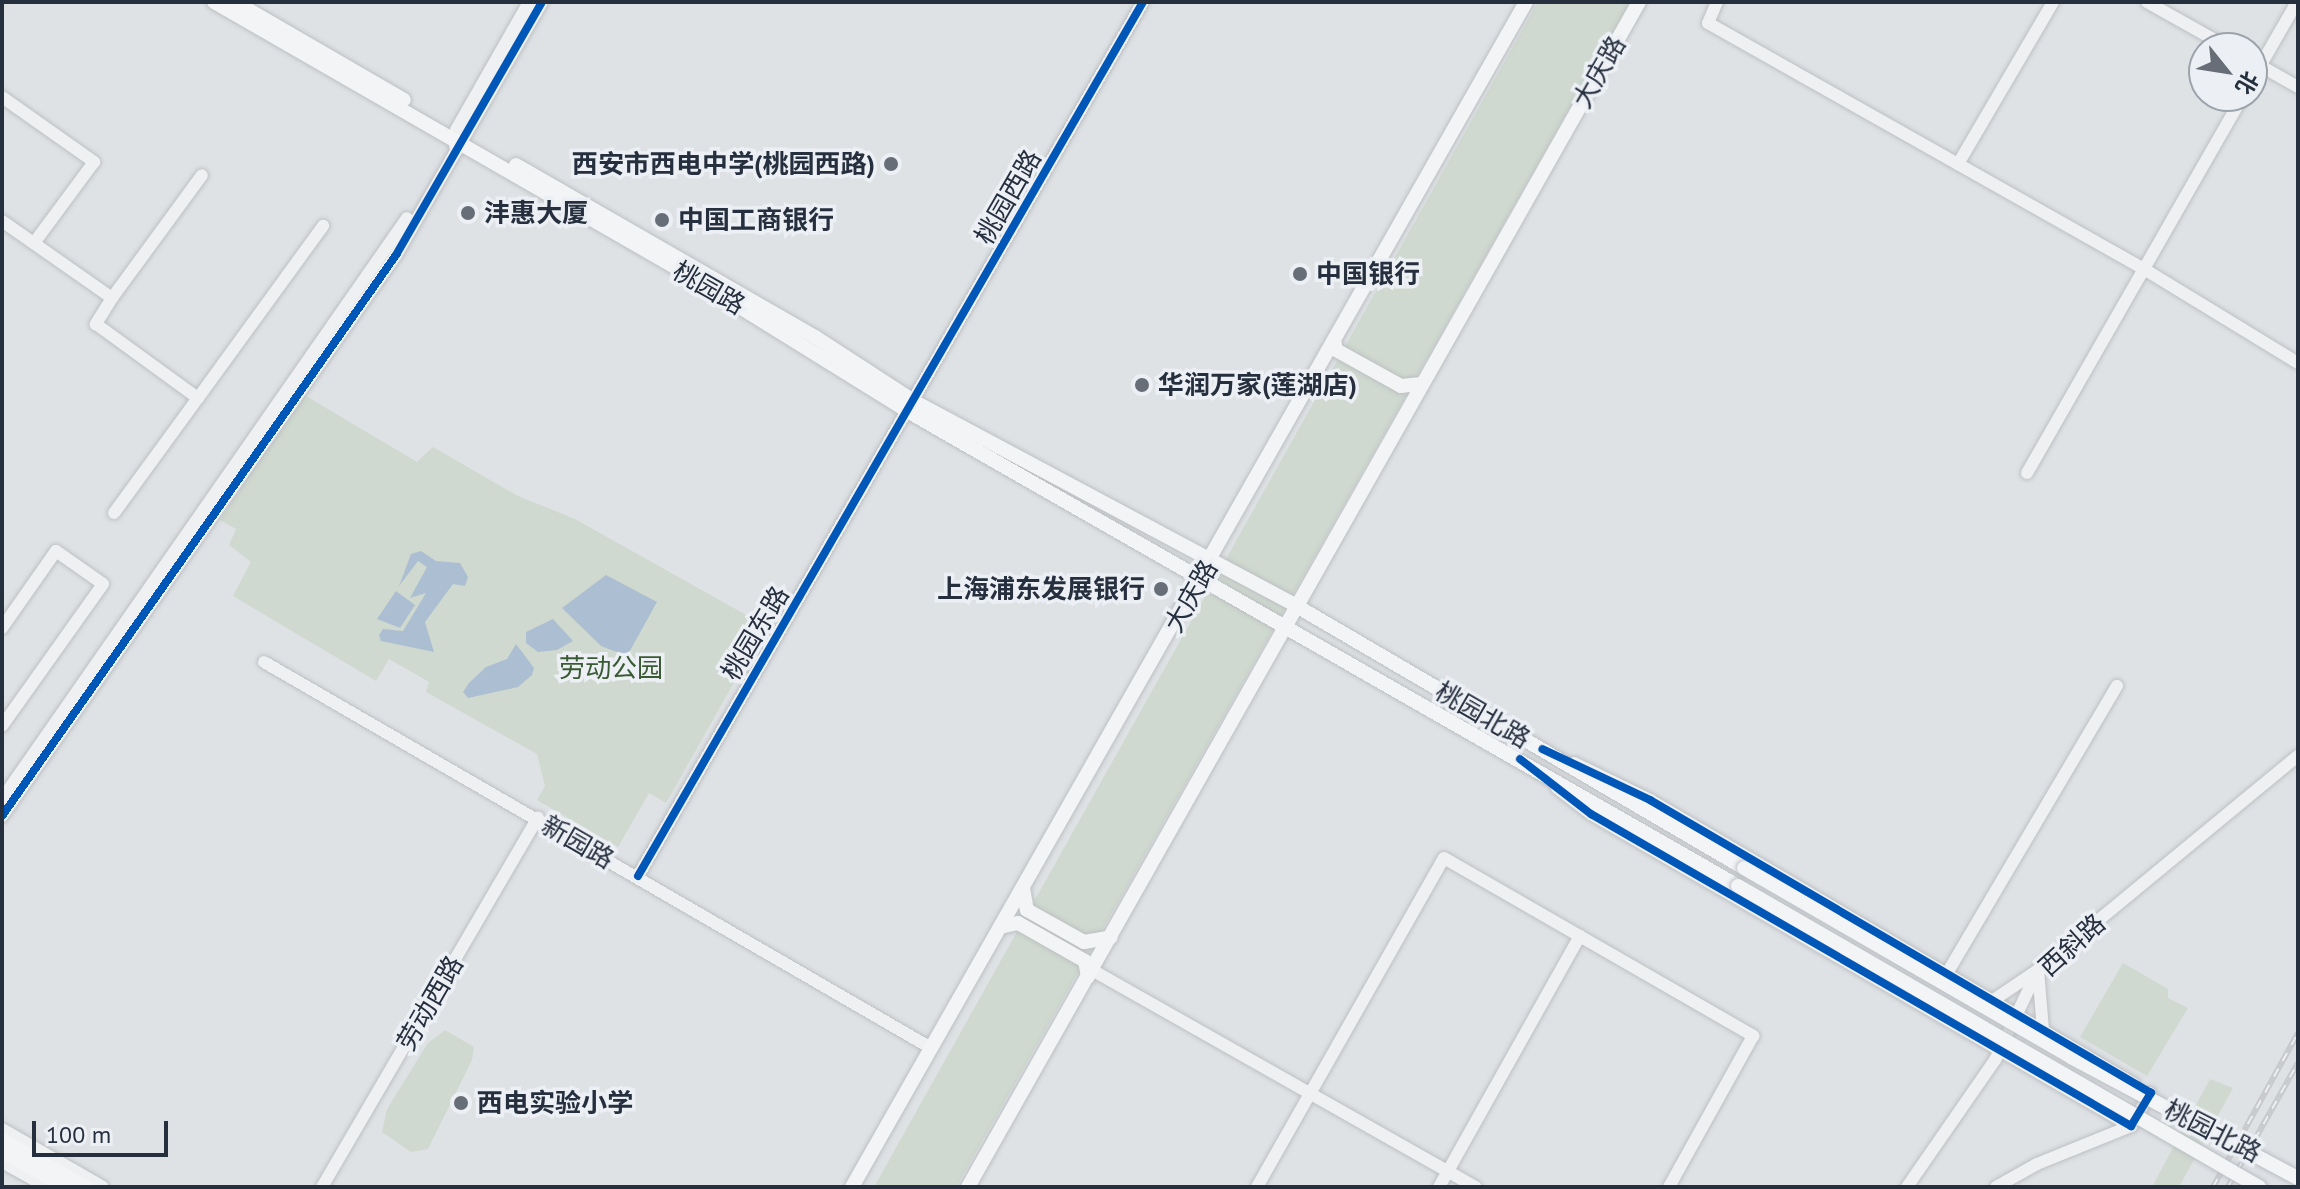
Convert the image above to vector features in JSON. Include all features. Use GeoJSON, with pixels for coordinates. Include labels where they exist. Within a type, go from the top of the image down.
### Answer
{"type":"FeatureCollection","features":[{"type":"Feature","properties":{"kind":"main road","name":"桃园路"},"geometry":{"type":"LineString","coordinates":[[214,2],[461,138]]}},
{"type":"Feature","properties":{"kind":"main road","name":"桃园路"},"geometry":{"type":"LineString","coordinates":[[235,2],[809,347],[1202,578]]}},
{"type":"Feature","properties":{"kind":"main road","name":"大庆路"},"geometry":{"type":"LineString","coordinates":[[852,1187],[1202,578],[1526,2]]}},
{"type":"Feature","properties":{"kind":"main road","name":"大庆路"},"geometry":{"type":"LineString","coordinates":[[968,1187],[1111,937],[1293,604],[1639,2]]}},
{"type":"Feature","properties":{"kind":"main road"},"geometry":{"type":"LineString","coordinates":[[1334,340],[1336,350],[1401,386],[1419,384]]}},
{"type":"Feature","properties":{"kind":"main road"},"geometry":{"type":"LineString","coordinates":[[1324,357],[1334,354],[1399,391],[1407,405]]}},
{"type":"Feature","properties":{"kind":"main road","name":"桃园路"},"geometry":{"type":"LineString","coordinates":[[912,407],[1209,563]]}},
{"type":"Feature","properties":{"kind":"main road","name":"桃园北路"},"geometry":{"type":"LineString","coordinates":[[1209,563],[1293,604],[2071,1057],[2298,1178]]}},
{"type":"Feature","properties":{"kind":"main road","name":"桃园北路"},"geometry":{"type":"LineString","coordinates":[[1202,578],[2259,1187]]}},
{"type":"Feature","properties":{"kind":"main road"},"geometry":{"type":"LineString","coordinates":[[1023,888],[1027,910],[1084,942],[1111,937]]}},
{"type":"Feature","properties":{"kind":"main road"},"geometry":{"type":"LineString","coordinates":[[1000,927],[1018,923],[1085,961],[1090,974]]}},
{"type":"Feature","properties":{"kind":"main road"},"geometry":{"type":"LineString","coordinates":[[2,1140],[86,1187]]}},
{"type":"Feature","properties":{"kind":"main road"},"geometry":{"type":"LineString","coordinates":[[2,1151],[65,1187]]}},
{"type":"Feature","properties":{"kind":"street"},"geometry":{"type":"LineString","coordinates":[[2,799],[381,261],[461,138],[529,2]]}},
{"type":"Feature","properties":{"kind":"street"},"geometry":{"type":"LineString","coordinates":[[2,816],[396,255],[542,2]]}},
{"type":"Feature","properties":{"kind":"street","name":"桃园西路"},"geometry":{"type":"LineString","coordinates":[[912,407],[1143,2]]}},
{"type":"Feature","properties":{"kind":"street"},"geometry":{"type":"LineString","coordinates":[[1717,2],[1708,23],[2144,269],[2298,363]]}},
{"type":"Feature","properties":{"kind":"street"},"geometry":{"type":"LineString","coordinates":[[1958,164],[2053,2]]}},
{"type":"Feature","properties":{"kind":"street"},"geometry":{"type":"LineString","coordinates":[[2147,2],[2200,32]]}},
{"type":"Feature","properties":{"kind":"street"},"geometry":{"type":"LineString","coordinates":[[2268,45],[2297,2]]}},
{"type":"Feature","properties":{"kind":"street"},"geometry":{"type":"LineString","coordinates":[[2268,70],[2298,87]]}},
{"type":"Feature","properties":{"kind":"street"},"geometry":{"type":"LineString","coordinates":[[2,97],[94,162],[34,243]]}},
{"type":"Feature","properties":{"kind":"street"},"geometry":{"type":"LineString","coordinates":[[2027,473],[2234,112]]}},
{"type":"Feature","properties":{"kind":"street"},"geometry":{"type":"LineString","coordinates":[[198,398],[96,324],[202,175]]}},
{"type":"Feature","properties":{"kind":"street"},"geometry":{"type":"LineString","coordinates":[[2,221],[112,298]]}},
{"type":"Feature","properties":{"kind":"street"},"geometry":{"type":"LineString","coordinates":[[114,513],[323,226]]}},
{"type":"Feature","properties":{"kind":"street","name":"桃园东路"},"geometry":{"type":"LineString","coordinates":[[638,876],[912,407]]}},
{"type":"Feature","properties":{"kind":"street"},"geometry":{"type":"LineString","coordinates":[[2,628],[56,551],[103,584],[2,726]]}},
{"type":"Feature","properties":{"kind":"street","name":"新园路"},"geometry":{"type":"LineString","coordinates":[[264,662],[931,1048]]}},
{"type":"Feature","properties":{"kind":"street"},"geometry":{"type":"LineString","coordinates":[[1946,975],[2117,686]]}},
{"type":"Feature","properties":{"kind":"street"},"geometry":{"type":"LineString","coordinates":[[1542,749],[1611,778],[2151,1093],[2131,1126],[2037,1164],[1996,1187]]}},
{"type":"Feature","properties":{"kind":"street","name":"西斜路"},"geometry":{"type":"LineString","coordinates":[[1907,1187],[2001,1050],[2038,970],[2298,756]]}},
{"type":"Feature","properties":{"kind":"street"},"geometry":{"type":"LineString","coordinates":[[1520,759],[1591,814],[2131,1126]]}},
{"type":"Feature","properties":{"kind":"street","name":"劳动西路"},"geometry":{"type":"LineString","coordinates":[[322,1187],[538,818]]}},
{"type":"Feature","properties":{"kind":"street"},"geometry":{"type":"LineString","coordinates":[[1257,1187],[1444,858],[1753,1036],[1669,1187]]}},
{"type":"Feature","properties":{"kind":"street"},"geometry":{"type":"LineString","coordinates":[[1439,1187],[1580,936]]}},
{"type":"Feature","properties":{"kind":"street"},"geometry":{"type":"LineString","coordinates":[[1992,1001],[2038,970],[2043,1030]]}},
{"type":"Feature","properties":{"kind":"street"},"geometry":{"type":"LineString","coordinates":[[1090,974],[1476,1187]]}},
{"type":"Feature","properties":{"kind":"street"},"geometry":{"type":"LineString","coordinates":[[2,1129],[103,1187]]}},
{"type":"Feature","properties":{"kind":"street"},"geometry":{"type":"LineString","coordinates":[[2,1162],[47,1187]]}},
{"type":"Feature","properties":{"kind":"green space"},"geometry":{"type":"Polygon","coordinates":[[[1538,2],[1630,2],[956,1187],[874,1187],[1538,2]]]}},
{"type":"Feature","properties":{"kind":"green space","name":"劳动公园"},"geometry":{"type":"Polygon","coordinates":[[[301,393],[417,462],[433,447],[518,496],[575,519],[766,626],[666,803],[649,793],[618,847],[537,800],[545,786],[537,754],[426,692],[429,682],[389,659],[376,681],[233,596],[251,562],[229,545],[236,529],[220,520],[301,393]]]}},
{"type":"Feature","properties":{"kind":"green space"},"geometry":{"type":"Polygon","coordinates":[[[2123,963],[2168,989],[2168,998],[2188,1008],[2147,1076],[2080,1037],[2123,963]]]}},
{"type":"Feature","properties":{"kind":"green space"},"geometry":{"type":"Polygon","coordinates":[[[445,1030],[474,1047],[472,1060],[428,1149],[411,1152],[382,1132],[387,1109],[428,1043],[445,1030]]]}},
{"type":"Feature","properties":{"kind":"green space"},"geometry":{"type":"Polygon","coordinates":[[[2210,1079],[2233,1088],[2179,1187],[2152,1187],[2210,1079]]]}},
{"type":"Feature","properties":{"kind":"water"},"geometry":{"type":"Polygon","coordinates":[[[421,551],[436,561],[460,563],[468,577],[465,586],[453,584],[425,622],[434,652],[381,641],[379,635],[383,629],[403,631],[426,593],[410,598],[427,567],[418,561],[399,586],[411,554],[421,551]]]}},
{"type":"Feature","properties":{"kind":"water"},"geometry":{"type":"Polygon","coordinates":[[[606,575],[657,602],[627,656],[601,646],[562,608],[606,575]]]}},
{"type":"Feature","properties":{"kind":"water"},"geometry":{"type":"Polygon","coordinates":[[[396,591],[415,605],[400,628],[377,619],[396,591]]]}},
{"type":"Feature","properties":{"kind":"water"},"geometry":{"type":"Polygon","coordinates":[[[553,619],[573,641],[557,650],[538,652],[526,643],[526,632],[553,619]]]}},
{"type":"Feature","properties":{"kind":"water"},"geometry":{"type":"Polygon","coordinates":[[[516,644],[534,668],[532,675],[518,687],[468,698],[463,692],[469,683],[486,667],[507,659],[516,644]]]}},
{"type":"Feature","properties":{"kind":"railway"},"geometry":{"type":"LineString","coordinates":[[2213,1187],[2298,1033]]}},
{"type":"Feature","properties":{"kind":"railway"},"geometry":{"type":"LineString","coordinates":[[2228,1187],[2298,1063]]}},
{"type":"Feature","properties":{"kind":"cycle path"},"geometry":{"type":"LineString","coordinates":[[2,816],[396,255],[542,2]]}},
{"type":"Feature","properties":{"kind":"cycle path"},"geometry":{"type":"LineString","coordinates":[[638,876],[1143,2]]}},
{"type":"Feature","properties":{"kind":"cycle path"},"geometry":{"type":"LineString","coordinates":[[1520,759],[1591,814],[2131,1126],[2151,1093],[1650,800],[1542,749]]}},
{"type":"Feature","properties":{"kind":"place","name":"西安市西电中学(桃园西路)"},"geometry":{"type":"Point","coordinates":[891,164]}},
{"type":"Feature","properties":{"kind":"place","name":"沣惠大厦"},"geometry":{"type":"Point","coordinates":[468,213]}},
{"type":"Feature","properties":{"kind":"place","name":"中国工商银行"},"geometry":{"type":"Point","coordinates":[662,220]}},
{"type":"Feature","properties":{"kind":"place","name":"中国银行"},"geometry":{"type":"Point","coordinates":[1300,274]}},
{"type":"Feature","properties":{"kind":"place","name":"华润万家(莲湖店)"},"geometry":{"type":"Point","coordinates":[1142,385]}},
{"type":"Feature","properties":{"kind":"place","name":"上海浦东发展银行"},"geometry":{"type":"Point","coordinates":[1161,589]}},
{"type":"Feature","properties":{"kind":"place","name":"西电实验小学"},"geometry":{"type":"Point","coordinates":[461,1103]}}]}
